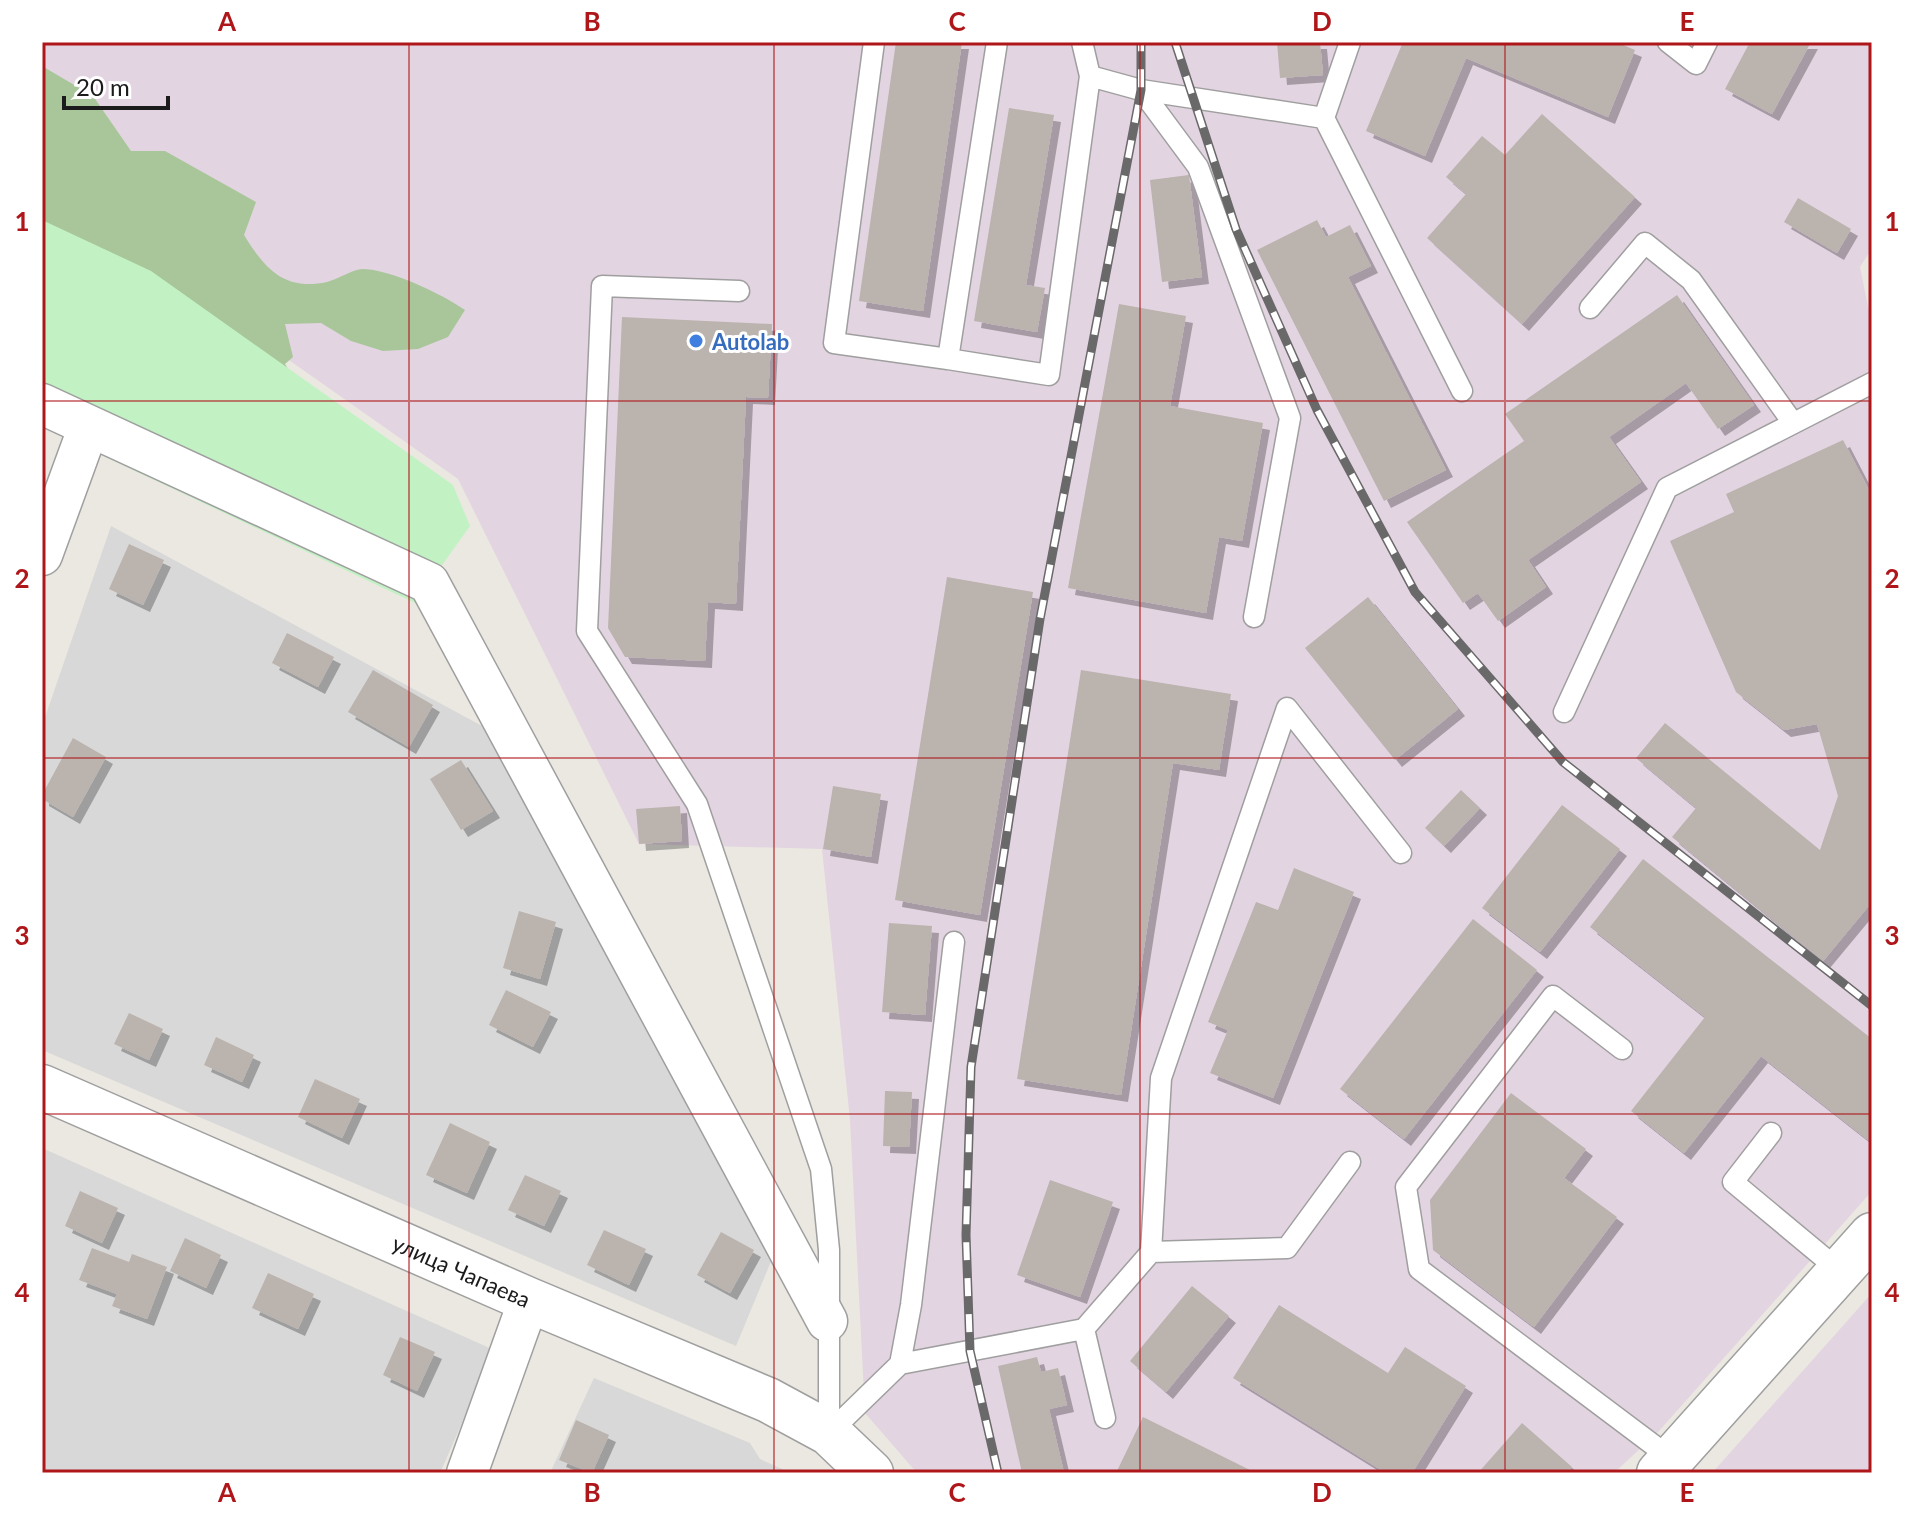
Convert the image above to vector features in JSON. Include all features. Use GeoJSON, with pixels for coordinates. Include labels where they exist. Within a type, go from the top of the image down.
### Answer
{"type":"FeatureCollection","features":[{"type":"Feature","properties":{"kind":"street"},"geometry":{"type":"LineString","coordinates":[[42,404],[429,583],[827,1321]]}},
{"type":"Feature","properties":{"kind":"street"},"geometry":{"type":"LineString","coordinates":[[42,555],[89,426]]}},
{"type":"Feature","properties":{"kind":"street","name":"улица Чапаева"},"geometry":{"type":"LineString","coordinates":[[42,1087],[529,1300],[768,1400],[829,1433],[871,1473]]}},
{"type":"Feature","properties":{"kind":"street"},"geometry":{"type":"LineString","coordinates":[[1666,1466],[1872,1235]]}},
{"type":"Feature","properties":{"kind":"street"},"geometry":{"type":"LineString","coordinates":[[467,1473],[529,1300]]}},
{"type":"Feature","properties":{"kind":"lane"},"geometry":{"type":"LineString","coordinates":[[874,42],[834,343],[1049,375],[1090,76],[1082,42]]}},
{"type":"Feature","properties":{"kind":"lane"},"geometry":{"type":"LineString","coordinates":[[948,359],[997,42]]}},
{"type":"Feature","properties":{"kind":"lane"},"geometry":{"type":"LineString","coordinates":[[1350,42],[1324,118],[1462,391]]}},
{"type":"Feature","properties":{"kind":"lane"},"geometry":{"type":"LineString","coordinates":[[1668,42],[1696,64],[1707,42]]}},
{"type":"Feature","properties":{"kind":"lane"},"geometry":{"type":"LineString","coordinates":[[1090,76],[1141,90],[1324,118]]}},
{"type":"Feature","properties":{"kind":"lane"},"geometry":{"type":"LineString","coordinates":[[1141,90],[1198,167],[1290,418],[1254,617]]}},
{"type":"Feature","properties":{"kind":"lane"},"geometry":{"type":"LineString","coordinates":[[1590,308],[1645,243],[1691,280],[1793,423]]}},
{"type":"Feature","properties":{"kind":"lane"},"geometry":{"type":"LineString","coordinates":[[739,291],[602,286],[587,631],[697,804],[821,1169],[829,1250],[829,1433]]}},
{"type":"Feature","properties":{"kind":"lane"},"geometry":{"type":"LineString","coordinates":[[1564,712],[1667,488],[1872,383]]}},
{"type":"Feature","properties":{"kind":"lane"},"geometry":{"type":"LineString","coordinates":[[829,1433],[900,1364],[1084,1329],[1151,1252],[1161,1078],[1287,708],[1401,853]]}},
{"type":"Feature","properties":{"kind":"lane"},"geometry":{"type":"LineString","coordinates":[[900,1364],[911,1305],[954,942]]}},
{"type":"Feature","properties":{"kind":"lane"},"geometry":{"type":"LineString","coordinates":[[1622,1049],[1553,996],[1406,1187],[1419,1269],[1666,1466]]}},
{"type":"Feature","properties":{"kind":"lane"},"geometry":{"type":"LineString","coordinates":[[1771,1133],[1733,1182],[1840,1271]]}},
{"type":"Feature","properties":{"kind":"lane"},"geometry":{"type":"LineString","coordinates":[[1151,1252],[1287,1248],[1350,1162]]}},
{"type":"Feature","properties":{"kind":"lane"},"geometry":{"type":"LineString","coordinates":[[1084,1329],[1105,1418]]}},
{"type":"Feature","properties":{"kind":"shaded area"},"geometry":{"type":"Polygon","coordinates":[[[42,42],[1872,42],[1872,248],[1860,267],[1872,326],[1872,1191],[1659,1431],[1614,1473],[917,1473],[865,1413],[850,1120],[822,849],[639,844],[458,479],[154,265],[42,214],[42,42]]]}},
{"type":"Feature","properties":{"kind":"shaded area"},"geometry":{"type":"Polygon","coordinates":[[[111,526],[484,727],[772,1259],[736,1346],[42,1050],[42,726],[111,526]]]}},
{"type":"Feature","properties":{"kind":"shaded area"},"geometry":{"type":"Polygon","coordinates":[[[42,1148],[494,1350],[440,1473],[42,1473],[42,1148]]]}},
{"type":"Feature","properties":{"kind":"shaded area"},"geometry":{"type":"Polygon","coordinates":[[[1872,1293],[1872,1473],[1712,1473],[1872,1293]]]}},
{"type":"Feature","properties":{"kind":"shaded area"},"geometry":{"type":"Polygon","coordinates":[[[594,1378],[750,1443],[760,1459],[791,1473],[550,1473],[594,1378]]]}},
{"type":"Feature","properties":{"kind":"green space"},"geometry":{"type":"Polygon","coordinates":[[[42,66],[93,96],[131,151],[165,151],[256,202],[244,235],[277,275],[312,284],[331,281],[362,269],[374,270],[415,284],[465,310],[448,337],[418,349],[383,351],[351,341],[321,323],[285,324],[293,357],[285,364],[334,444],[42,346],[42,66]]]}},
{"type":"Feature","properties":{"kind":"green space"},"geometry":{"type":"Polygon","coordinates":[[[42,220],[151,271],[453,485],[470,526],[415,603],[42,427],[42,220]]]}},
{"type":"Feature","properties":{"kind":"building"},"geometry":{"type":"Polygon","coordinates":[[[896,42],[962,42],[923,311],[859,301],[896,42]]]}},
{"type":"Feature","properties":{"kind":"building"},"geometry":{"type":"Polygon","coordinates":[[[1277,42],[1320,42],[1323,75],[1280,78],[1277,42]]]}},
{"type":"Feature","properties":{"kind":"building"},"geometry":{"type":"Polygon","coordinates":[[[1403,42],[1616,42],[1635,50],[1608,117],[1466,58],[1425,156],[1366,131],[1403,42]]]}},
{"type":"Feature","properties":{"kind":"building"},"geometry":{"type":"Polygon","coordinates":[[[1750,42],[1811,42],[1772,114],[1725,89],[1750,42]]]}},
{"type":"Feature","properties":{"kind":"building"},"geometry":{"type":"Polygon","coordinates":[[[1009,108],[1054,115],[1026,285],[1045,288],[1037,332],[974,321],[1009,108]]]}},
{"type":"Feature","properties":{"kind":"building"},"geometry":{"type":"Polygon","coordinates":[[[1542,114],[1635,197],[1522,324],[1427,238],[1466,194],[1446,177],[1482,136],[1505,155],[1542,114]]]}},
{"type":"Feature","properties":{"kind":"building"},"geometry":{"type":"Polygon","coordinates":[[[1189,175],[1202,277],[1162,282],[1150,180],[1189,175]]]}},
{"type":"Feature","properties":{"kind":"building"},"geometry":{"type":"Polygon","coordinates":[[[1798,198],[1851,229],[1837,253],[1784,222],[1798,198]]]}},
{"type":"Feature","properties":{"kind":"building"},"geometry":{"type":"Polygon","coordinates":[[[1317,220],[1326,237],[1350,225],[1371,266],[1348,277],[1446,470],[1384,501],[1257,250],[1317,220]]]}},
{"type":"Feature","properties":{"kind":"building"},"geometry":{"type":"Polygon","coordinates":[[[1677,295],[1754,405],[1718,429],[1686,383],[1609,437],[1641,482],[1528,560],[1546,587],[1498,621],[1478,593],[1463,603],[1407,522],[1524,441],[1505,414],[1677,295]]]}},
{"type":"Feature","properties":{"kind":"building"},"geometry":{"type":"Polygon","coordinates":[[[1119,304],[1186,316],[1170,406],[1263,423],[1242,541],[1219,537],[1206,613],[1068,588],[1119,304]]]}},
{"type":"Feature","properties":{"kind":"building"},"geometry":{"type":"Polygon","coordinates":[[[622,317],[772,324],[768,398],[746,397],[736,604],[708,602],[705,661],[625,657],[608,628],[622,317]]]}},
{"type":"Feature","properties":{"kind":"building"},"geometry":{"type":"Polygon","coordinates":[[[1843,440],[1872,496],[1872,902],[1823,961],[1672,837],[1696,808],[1636,758],[1665,723],[1820,850],[1838,796],[1817,724],[1784,730],[1736,692],[1670,541],[1734,512],[1726,494],[1843,440]]]}},
{"type":"Feature","properties":{"kind":"building"},"geometry":{"type":"Polygon","coordinates":[[[129,544],[164,560],[143,605],[109,589],[129,544]]]}},
{"type":"Feature","properties":{"kind":"building"},"geometry":{"type":"Polygon","coordinates":[[[947,577],[1033,592],[980,915],[895,900],[947,577]]]}},
{"type":"Feature","properties":{"kind":"building"},"geometry":{"type":"Polygon","coordinates":[[[1368,597],[1458,709],[1395,760],[1305,648],[1368,597]]]}},
{"type":"Feature","properties":{"kind":"building"},"geometry":{"type":"Polygon","coordinates":[[[287,633],[334,657],[318,687],[272,663],[287,633]]]}},
{"type":"Feature","properties":{"kind":"building"},"geometry":{"type":"Polygon","coordinates":[[[373,670],[433,705],[409,747],[348,712],[373,670]]]}},
{"type":"Feature","properties":{"kind":"building"},"geometry":{"type":"Polygon","coordinates":[[[1081,670],[1231,694],[1219,770],[1173,763],[1121,1095],[1017,1079],[1081,670]]]}},
{"type":"Feature","properties":{"kind":"building"},"geometry":{"type":"Polygon","coordinates":[[[73,738],[106,757],[73,817],[42,799],[42,795],[73,738]]]}},
{"type":"Feature","properties":{"kind":"building"},"geometry":{"type":"Polygon","coordinates":[[[461,760],[493,811],[461,830],[430,779],[461,760]]]}},
{"type":"Feature","properties":{"kind":"building"},"geometry":{"type":"Polygon","coordinates":[[[833,786],[881,794],[871,857],[823,849],[833,786]]]}},
{"type":"Feature","properties":{"kind":"building"},"geometry":{"type":"Polygon","coordinates":[[[1461,790],[1480,808],[1444,846],[1425,828],[1461,790]]]}},
{"type":"Feature","properties":{"kind":"building"},"geometry":{"type":"Polygon","coordinates":[[[1562,805],[1620,849],[1540,952],[1482,908],[1562,805]]]}},
{"type":"Feature","properties":{"kind":"building"},"geometry":{"type":"Polygon","coordinates":[[[680,806],[682,841],[639,844],[636,809],[680,806]]]}},
{"type":"Feature","properties":{"kind":"building"},"geometry":{"type":"Polygon","coordinates":[[[1643,859],[1872,1039],[1872,1143],[1761,1056],[1684,1153],[1631,1111],[1705,1017],[1590,927],[1643,859]]]}},
{"type":"Feature","properties":{"kind":"building"},"geometry":{"type":"Polygon","coordinates":[[[1294,868],[1354,892],[1273,1098],[1210,1073],[1228,1030],[1208,1022],[1256,902],[1278,910],[1294,868]]]}},
{"type":"Feature","properties":{"kind":"building"},"geometry":{"type":"Polygon","coordinates":[[[519,911],[556,922],[540,979],[503,968],[519,911]]]}},
{"type":"Feature","properties":{"kind":"building"},"geometry":{"type":"Polygon","coordinates":[[[1473,919],[1537,970],[1404,1139],[1340,1089],[1473,919]]]}},
{"type":"Feature","properties":{"kind":"building"},"geometry":{"type":"Polygon","coordinates":[[[889,923],[932,926],[925,1015],[882,1012],[889,923]]]}},
{"type":"Feature","properties":{"kind":"building"},"geometry":{"type":"Polygon","coordinates":[[[506,990],[551,1012],[533,1047],[489,1025],[506,990]]]}},
{"type":"Feature","properties":{"kind":"building"},"geometry":{"type":"Polygon","coordinates":[[[129,1013],[163,1029],[149,1060],[114,1044],[129,1013]]]}},
{"type":"Feature","properties":{"kind":"building"},"geometry":{"type":"Polygon","coordinates":[[[216,1037],[254,1055],[242,1082],[204,1065],[216,1037]]]}},
{"type":"Feature","properties":{"kind":"building"},"geometry":{"type":"Polygon","coordinates":[[[315,1079],[360,1099],[342,1138],[298,1117],[315,1079]]]}},
{"type":"Feature","properties":{"kind":"building"},"geometry":{"type":"Polygon","coordinates":[[[885,1091],[912,1092],[909,1147],[883,1146],[885,1091]]]}},
{"type":"Feature","properties":{"kind":"building"},"geometry":{"type":"Polygon","coordinates":[[[1511,1093],[1586,1149],[1564,1178],[1617,1217],[1534,1327],[1433,1250],[1430,1200],[1511,1093]]]}},
{"type":"Feature","properties":{"kind":"building"},"geometry":{"type":"Polygon","coordinates":[[[450,1123],[490,1142],[467,1193],[426,1175],[450,1123]]]}},
{"type":"Feature","properties":{"kind":"building"},"geometry":{"type":"Polygon","coordinates":[[[525,1175],[561,1191],[544,1226],[508,1210],[525,1175]]]}},
{"type":"Feature","properties":{"kind":"building"},"geometry":{"type":"Polygon","coordinates":[[[1050,1180],[1113,1202],[1080,1297],[1017,1275],[1050,1180]]]}},
{"type":"Feature","properties":{"kind":"building"},"geometry":{"type":"Polygon","coordinates":[[[80,1191],[118,1208],[102,1243],[65,1226],[80,1191]]]}},
{"type":"Feature","properties":{"kind":"building"},"geometry":{"type":"Polygon","coordinates":[[[604,1230],[646,1249],[629,1285],[587,1265],[604,1230]]]}},
{"type":"Feature","properties":{"kind":"building"},"geometry":{"type":"Polygon","coordinates":[[[721,1232],[754,1250],[730,1293],[697,1275],[721,1232]]]}},
{"type":"Feature","properties":{"kind":"building"},"geometry":{"type":"Polygon","coordinates":[[[185,1238],[221,1255],[206,1288],[170,1271],[185,1238]]]}},
{"type":"Feature","properties":{"kind":"building"},"geometry":{"type":"Polygon","coordinates":[[[92,1248],[129,1262],[132,1254],[167,1267],[147,1319],[112,1306],[117,1294],[79,1280],[92,1248]]]}},
{"type":"Feature","properties":{"kind":"building"},"geometry":{"type":"Polygon","coordinates":[[[268,1273],[314,1294],[298,1329],[252,1308],[268,1273]]]}},
{"type":"Feature","properties":{"kind":"building"},"geometry":{"type":"Polygon","coordinates":[[[1192,1286],[1229,1316],[1166,1392],[1130,1361],[1192,1286]]]}},
{"type":"Feature","properties":{"kind":"building"},"geometry":{"type":"Polygon","coordinates":[[[1279,1305],[1388,1373],[1405,1347],[1466,1386],[1412,1473],[1386,1473],[1233,1378],[1279,1305]]]}},
{"type":"Feature","properties":{"kind":"building"},"geometry":{"type":"Polygon","coordinates":[[[400,1337],[435,1352],[417,1391],[383,1375],[400,1337]]]}},
{"type":"Feature","properties":{"kind":"building"},"geometry":{"type":"Polygon","coordinates":[[[1037,1357],[1041,1372],[1058,1368],[1067,1405],[1049,1409],[1064,1473],[1022,1473],[998,1366],[1037,1357]]]}},
{"type":"Feature","properties":{"kind":"building"},"geometry":{"type":"Polygon","coordinates":[[[1143,1417],[1250,1470],[1256,1473],[1116,1473],[1143,1417]]]}},
{"type":"Feature","properties":{"kind":"building"},"geometry":{"type":"Polygon","coordinates":[[[576,1420],[609,1435],[592,1473],[559,1460],[576,1420]]]}},
{"type":"Feature","properties":{"kind":"building"},"geometry":{"type":"Polygon","coordinates":[[[1522,1423],[1572,1467],[1567,1473],[1478,1473],[1522,1423]]]}},
{"type":"Feature","properties":{"kind":"railway"},"geometry":{"type":"LineString","coordinates":[[998,1473],[970,1351],[966,1235],[971,1067],[1040,619],[1141,90],[1141,42]]}},
{"type":"Feature","properties":{"kind":"railway"},"geometry":{"type":"LineString","coordinates":[[1175,42],[1236,229],[1317,410],[1415,592],[1563,762],[1872,1006]]}},
{"type":"Feature","properties":{"kind":"place","name":"Autolab"},"geometry":{"type":"Point","coordinates":[696,341]}}]}
